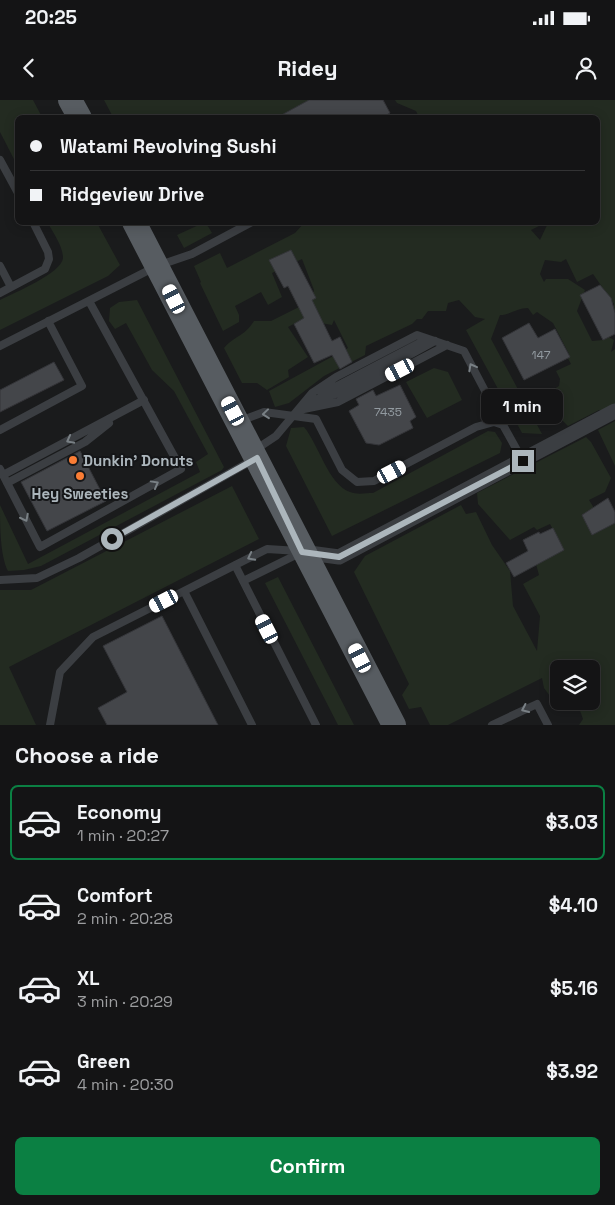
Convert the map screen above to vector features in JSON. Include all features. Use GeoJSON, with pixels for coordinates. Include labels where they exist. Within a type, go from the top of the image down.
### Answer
{"type":"FeatureCollection","features":[{"type":"Feature","properties":{"kind":"main road"},"geometry":{"type":"LineString","coordinates":[[70,100],[78,115]]}},
{"type":"Feature","properties":{"kind":"main road"},"geometry":{"type":"LineString","coordinates":[[136,225],[255,454],[302,552],[327,592],[394,725]]}},
{"type":"Feature","properties":{"kind":"street"},"geometry":{"type":"LineString","coordinates":[[302,552],[339,557],[615,411]]}},
{"type":"Feature","properties":{"kind":"lane"},"geometry":{"type":"LineString","coordinates":[[0,160],[15,188]]}},
{"type":"Feature","properties":{"kind":"lane"},"geometry":{"type":"LineString","coordinates":[[0,293],[45,269],[49,259],[48,252],[34,225]]}},
{"type":"Feature","properties":{"kind":"lane"},"geometry":{"type":"LineString","coordinates":[[0,346],[157,266],[192,254],[246,225]]}},
{"type":"Feature","properties":{"kind":"lane"},"geometry":{"type":"LineString","coordinates":[[0,266],[11,287]]}},
{"type":"Feature","properties":{"kind":"lane"},"geometry":{"type":"LineString","coordinates":[[89,301],[144,400],[181,469],[40,547],[2,472],[144,400]]}},
{"type":"Feature","properties":{"kind":"lane"},"geometry":{"type":"LineString","coordinates":[[0,430],[82,386],[48,321]]}},
{"type":"Feature","properties":{"kind":"lane"},"geometry":{"type":"LineString","coordinates":[[0,580],[37,578],[62,566],[255,454],[276,436],[312,393],[336,377],[417,335],[464,351],[523,461]]}},
{"type":"Feature","properties":{"kind":"lane"},"geometry":{"type":"LineString","coordinates":[[305,402],[340,393],[436,341]]}},
{"type":"Feature","properties":{"kind":"lane"},"geometry":{"type":"LineString","coordinates":[[297,413],[338,402],[447,345]]}},
{"type":"Feature","properties":{"kind":"lane"},"geometry":{"type":"LineString","coordinates":[[7,483],[85,442],[129,409]]}},
{"type":"Feature","properties":{"kind":"lane"},"geometry":{"type":"LineString","coordinates":[[238,422],[264,412],[297,413],[316,419],[342,470],[357,482],[374,481],[476,427],[494,422],[503,425]]}},
{"type":"Feature","properties":{"kind":"lane"},"geometry":{"type":"LineString","coordinates":[[50,725],[60,672],[93,637],[267,549],[302,552]]}},
{"type":"Feature","properties":{"kind":"lane"},"geometry":{"type":"LineString","coordinates":[[243,581],[302,552]]}},
{"type":"Feature","properties":{"kind":"lane"},"geometry":{"type":"LineString","coordinates":[[235,566],[316,725]]}},
{"type":"Feature","properties":{"kind":"lane"},"geometry":{"type":"LineString","coordinates":[[184,591],[252,725]]}},
{"type":"Feature","properties":{"kind":"lane"},"geometry":{"type":"LineString","coordinates":[[492,725],[538,704],[548,725]]}},
{"type":"Feature","properties":{"kind":"green space"},"geometry":{"type":"Polygon","coordinates":[[[0,100],[33,100],[41,115],[15,115],[15,161],[0,132],[0,100]]]}},
{"type":"Feature","properties":{"kind":"green space"},"geometry":{"type":"Polygon","coordinates":[[[104,100],[309,100],[282,115],[112,115],[104,100]]]}},
{"type":"Feature","properties":{"kind":"green space"},"geometry":{"type":"Polygon","coordinates":[[[395,100],[615,100],[615,323],[612,316],[614,304],[593,274],[577,282],[566,259],[561,262],[545,260],[540,274],[544,282],[546,279],[568,279],[585,290],[577,311],[592,341],[603,340],[609,337],[614,340],[611,352],[615,349],[615,408],[606,411],[599,410],[568,426],[562,420],[548,393],[559,386],[560,379],[556,371],[571,364],[566,355],[569,354],[553,323],[537,312],[533,315],[528,308],[520,309],[500,315],[491,339],[542,434],[522,433],[466,330],[485,319],[475,317],[459,300],[448,303],[446,311],[428,311],[422,319],[417,319],[412,324],[366,346],[365,355],[324,376],[289,403],[275,407],[269,391],[348,348],[334,320],[332,325],[315,322],[309,308],[314,290],[302,259],[272,273],[282,297],[268,305],[261,292],[235,306],[239,315],[239,322],[223,331],[194,266],[220,253],[227,268],[295,233],[302,225],[541,225],[531,230],[540,240],[547,225],[600,225],[600,115],[418,115],[416,111],[397,103],[395,100]]]}},
{"type":"Feature","properties":{"kind":"green space"},"geometry":{"type":"Polygon","coordinates":[[[49,225],[98,225],[120,265],[108,276],[0,330],[0,300],[36,282],[61,264],[63,258],[49,225]]]}},
{"type":"Feature","properties":{"kind":"green space"},"geometry":{"type":"Polygon","coordinates":[[[199,225],[207,225],[212,233],[184,248],[177,235],[199,225]]]}},
{"type":"Feature","properties":{"kind":"green space"},"geometry":{"type":"Polygon","coordinates":[[[137,300],[224,467],[222,470],[41,566],[8,571],[2,549],[0,505],[28,564],[200,472],[196,462],[208,454],[174,391],[152,370],[126,323],[115,329],[109,321],[110,308],[119,302],[137,300]]]}},
{"type":"Feature","properties":{"kind":"green space"},"geometry":{"type":"Polygon","coordinates":[[[299,307],[305,318],[288,327],[308,357],[288,370],[289,377],[267,390],[257,383],[242,383],[224,348],[243,334],[254,321],[271,321],[299,307]]]}},
{"type":"Feature","properties":{"kind":"green space"},"geometry":{"type":"Polygon","coordinates":[[[434,368],[448,372],[462,400],[427,418],[406,382],[434,368]]]}},
{"type":"Feature","properties":{"kind":"green space"},"geometry":{"type":"Polygon","coordinates":[[[615,421],[615,466],[598,430],[615,421]]]}},
{"type":"Feature","properties":{"kind":"green space"},"geometry":{"type":"Polygon","coordinates":[[[304,427],[336,481],[342,488],[356,493],[373,493],[488,431],[495,432],[502,443],[500,453],[332,536],[286,446],[291,428],[304,427]]]}},
{"type":"Feature","properties":{"kind":"green space"},"geometry":{"type":"Polygon","coordinates":[[[586,437],[591,442],[611,478],[605,492],[589,500],[594,508],[582,515],[592,535],[615,523],[615,725],[579,725],[583,719],[580,710],[600,710],[600,660],[550,660],[550,696],[544,688],[542,678],[448,725],[430,725],[421,707],[409,709],[402,695],[409,684],[354,572],[365,556],[461,505],[466,514],[476,512],[492,545],[510,571],[513,606],[537,651],[540,616],[523,584],[539,575],[536,564],[564,550],[550,524],[537,530],[534,527],[510,540],[478,504],[477,493],[586,437]]]}},
{"type":"Feature","properties":{"kind":"green space"},"geometry":{"type":"Polygon","coordinates":[[[232,486],[259,539],[9,667],[36,725],[0,725],[0,590],[31,590],[232,486]]]}},
{"type":"Feature","properties":{"kind":"green space"},"geometry":{"type":"Polygon","coordinates":[[[278,577],[354,725],[338,725],[265,583],[278,577]]]}},
{"type":"Feature","properties":{"kind":"building"},"geometry":{"type":"Polygon","coordinates":[[[309,100],[383,100],[390,113],[386,115],[282,115],[309,100]]]}},
{"type":"Feature","properties":{"kind":"building"},"geometry":{"type":"Polygon","coordinates":[[[291,250],[316,298],[312,300],[332,341],[340,337],[352,362],[340,369],[332,355],[314,363],[294,324],[304,318],[288,286],[284,288],[269,260],[291,250]]]}},
{"type":"Feature","properties":{"kind":"building"},"geometry":{"type":"Polygon","coordinates":[[[600,285],[611,298],[615,313],[615,334],[603,340],[580,295],[600,285]]]}},
{"type":"Feature","properties":{"kind":"building"},"geometry":{"type":"Polygon","coordinates":[[[529,323],[538,338],[555,329],[570,357],[524,380],[502,338],[529,323]]]}},
{"type":"Feature","properties":{"kind":"building"},"geometry":{"type":"Polygon","coordinates":[[[54,362],[64,380],[0,412],[0,390],[54,362]]]}},
{"type":"Feature","properties":{"kind":"building"},"geometry":{"type":"Polygon","coordinates":[[[400,385],[416,417],[410,421],[413,428],[379,445],[366,443],[349,411],[359,405],[356,399],[373,390],[376,396],[400,385]]]}},
{"type":"Feature","properties":{"kind":"building"},"geometry":{"type":"Polygon","coordinates":[[[80,451],[106,501],[47,531],[21,482],[80,451]]]}},
{"type":"Feature","properties":{"kind":"building"},"geometry":{"type":"Polygon","coordinates":[[[608,498],[615,512],[615,523],[592,535],[582,515],[608,498]]]}},
{"type":"Feature","properties":{"kind":"building"},"geometry":{"type":"Polygon","coordinates":[[[553,528],[564,550],[514,577],[506,563],[528,551],[523,540],[553,528]]]}},
{"type":"Feature","properties":{"kind":"building"},"geometry":{"type":"Polygon","coordinates":[[[162,616],[218,725],[107,725],[98,708],[127,692],[103,646],[162,616]]]}},
{"type":"Feature","properties":{"kind":"place","name":"Dunkin' Donuts"},"geometry":{"type":"Point","coordinates":[73,460]}},
{"type":"Feature","properties":{"kind":"place","name":"Hey Sweeties"},"geometry":{"type":"Point","coordinates":[80,476]}},
{"type":"Feature","properties":{"kind":"route"},"geometry":{"type":"LineString","coordinates":[[112,539],[257,458],[302,552],[339,557],[523,461]]}}]}
